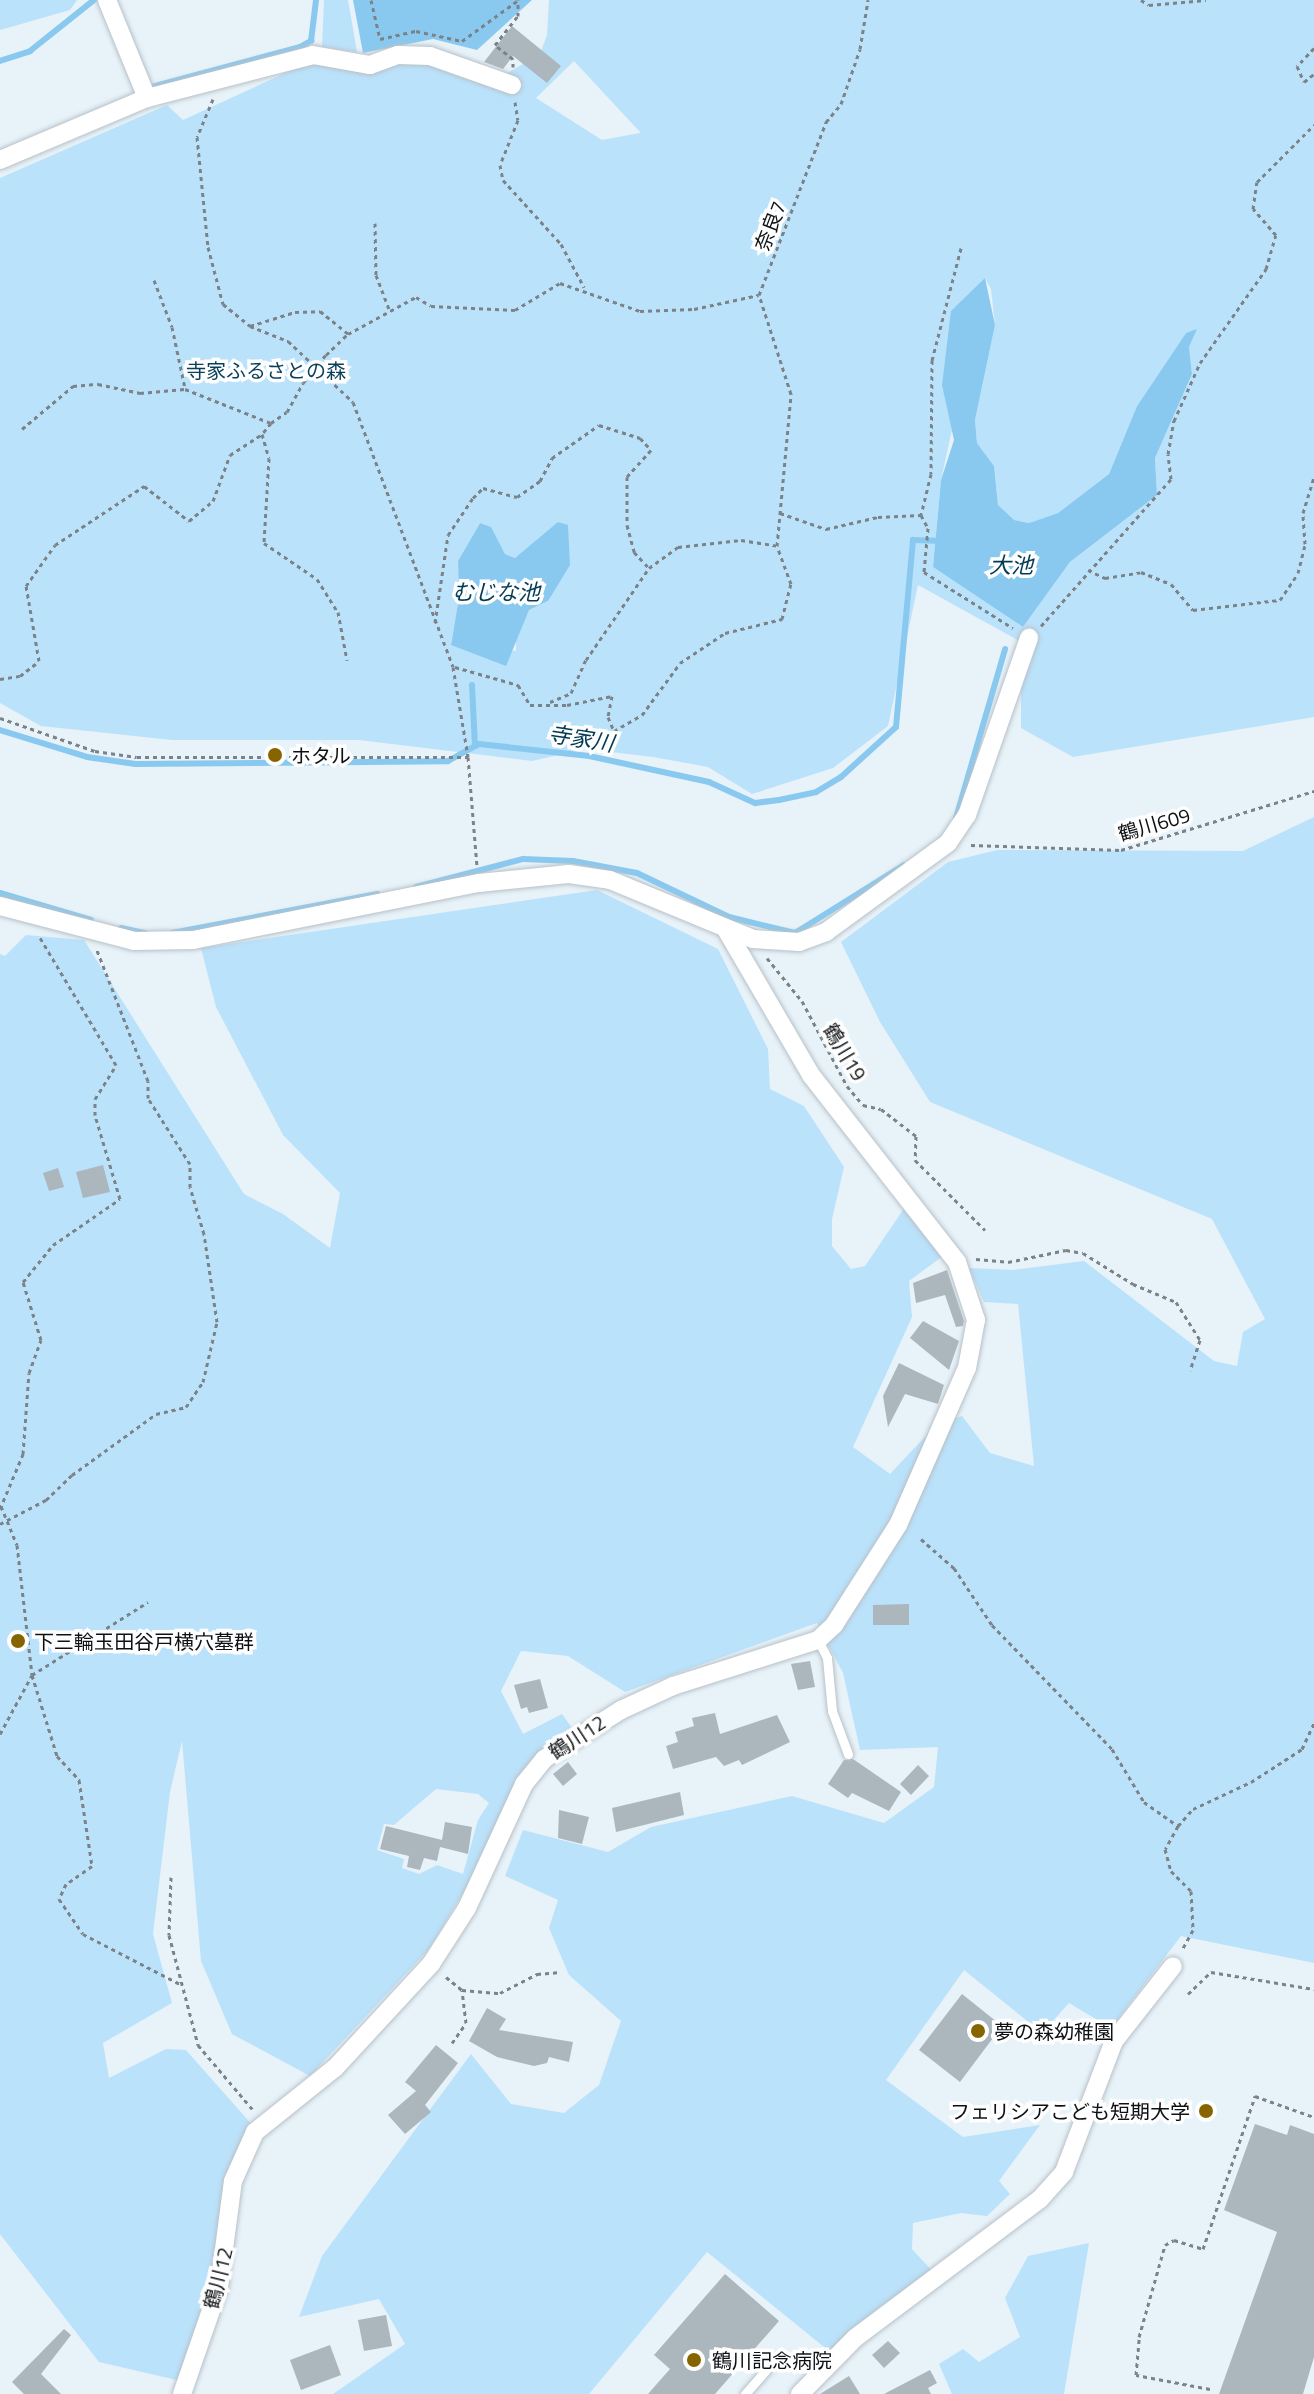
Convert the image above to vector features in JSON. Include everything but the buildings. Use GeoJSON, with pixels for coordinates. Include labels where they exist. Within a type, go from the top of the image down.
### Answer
{"type":"FeatureCollection","features":[{"type":"Feature","properties":{"kind":"street"},"geometry":{"type":"LineString","coordinates":[[107,0],[147,98]]}},
{"type":"Feature","properties":{"kind":"street"},"geometry":{"type":"LineString","coordinates":[[0,160],[147,98],[313,55],[370,65],[398,55],[430,56],[512,85]]}},
{"type":"Feature","properties":{"kind":"street"},"geometry":{"type":"LineString","coordinates":[[0,906],[89,932],[134,941],[193,940],[479,883],[590,876],[727,931],[785,944],[826,932],[948,843],[967,815],[1029,638]]}},
{"type":"Feature","properties":{"kind":"street"},"geometry":{"type":"LineString","coordinates":[[727,931],[811,1075],[922,1211],[967,1282],[976,1320],[972,1352],[898,1525],[834,1625],[818,1640]]}},
{"type":"Feature","properties":{"kind":"street","name":"鶴川12"},"geometry":{"type":"LineString","coordinates":[[182,2394],[219,2287],[238,2163],[265,2123],[335,2068],[431,1964],[467,1908],[524,1784],[544,1759],[610,1716],[673,1686],[818,1640]]}},
{"type":"Feature","properties":{"kind":"street"},"geometry":{"type":"LineString","coordinates":[[800,2394],[855,2338],[986,2244],[1064,2172],[1114,2041],[1173,1966]]}},
{"type":"Feature","properties":{"kind":"lane"},"geometry":{"type":"LineString","coordinates":[[818,1640],[827,1658],[832,1711],[848,1754]]}},
{"type":"Feature","properties":{"kind":"lane"},"geometry":{"type":"LineString","coordinates":[[745,2394],[768,2368]]}},
{"type":"Feature","properties":{"kind":"path"},"geometry":{"type":"LineString","coordinates":[[371,0],[380,39],[416,31],[462,41],[518,0],[512,27],[495,45],[513,59],[512,85]]}},
{"type":"Feature","properties":{"kind":"path","name":"奈良7"},"geometry":{"type":"LineString","coordinates":[[759,295],[826,122],[841,104],[860,49],[868,0]]}},
{"type":"Feature","properties":{"kind":"path"},"geometry":{"type":"LineString","coordinates":[[1141,0],[1149,5],[1206,0]]}},
{"type":"Feature","properties":{"kind":"path"},"geometry":{"type":"LineString","coordinates":[[1314,48],[1297,66],[1304,82],[1314,74]]}},
{"type":"Feature","properties":{"kind":"path"},"geometry":{"type":"LineString","coordinates":[[217,80],[197,137],[208,247],[223,304],[250,326],[288,341],[353,402],[453,667],[468,757],[479,883]]}},
{"type":"Feature","properties":{"kind":"path"},"geometry":{"type":"LineString","coordinates":[[518,120],[500,165],[503,180],[561,244],[584,287]]}},
{"type":"Feature","properties":{"kind":"path"},"geometry":{"type":"LineString","coordinates":[[961,248],[932,360],[931,474],[921,515],[928,528],[924,572],[1029,638],[1088,570],[1146,513],[1171,479],[1168,454],[1174,421],[1200,363],[1266,269],[1276,235],[1253,209],[1257,182],[1314,125]]}},
{"type":"Feature","properties":{"kind":"path"},"geometry":{"type":"LineString","coordinates":[[375,223],[376,275],[389,309]]}},
{"type":"Feature","properties":{"kind":"path"},"geometry":{"type":"LineString","coordinates":[[154,280],[172,327],[185,389]]}},
{"type":"Feature","properties":{"kind":"path"},"geometry":{"type":"LineString","coordinates":[[0,679],[20,676],[39,661],[26,586],[55,545],[144,486],[189,521],[213,501],[230,455],[262,434],[287,412],[303,383],[348,334],[389,309],[416,297],[431,306],[515,310],[560,283],[584,287],[640,311],[694,309],[759,295],[791,394],[777,546],[791,584],[782,619],[725,633],[680,663],[642,715],[614,731],[608,717],[612,696],[567,705],[550,702]]}},
{"type":"Feature","properties":{"kind":"path"},"geometry":{"type":"LineString","coordinates":[[250,326],[295,312],[320,311],[348,334]]}},
{"type":"Feature","properties":{"kind":"path"},"geometry":{"type":"LineString","coordinates":[[22,429],[73,386],[98,384],[140,393],[185,389],[271,423]]}},
{"type":"Feature","properties":{"kind":"path"},"geometry":{"type":"LineString","coordinates":[[446,644],[435,622],[438,585],[448,535],[461,513],[483,488],[517,497],[540,481],[552,458],[599,425],[640,438],[651,450],[627,477],[627,525],[634,552],[649,568]]}},
{"type":"Feature","properties":{"kind":"path"},"geometry":{"type":"LineString","coordinates":[[262,434],[269,458],[264,543],[317,579],[338,612],[347,660]]}},
{"type":"Feature","properties":{"kind":"path"},"geometry":{"type":"LineString","coordinates":[[1088,570],[1105,578],[1141,572],[1171,584],[1193,610],[1280,600],[1298,573],[1305,544],[1303,513],[1314,478]]}},
{"type":"Feature","properties":{"kind":"path"},"geometry":{"type":"LineString","coordinates":[[780,513],[826,529],[878,517],[921,515]]}},
{"type":"Feature","properties":{"kind":"path"},"geometry":{"type":"LineString","coordinates":[[453,667],[518,685],[530,705],[550,702],[571,693],[586,660],[649,568],[678,547],[741,540],[777,546]]}},
{"type":"Feature","properties":{"kind":"path"},"geometry":{"type":"LineString","coordinates":[[0,718],[95,751],[137,757],[468,757]]}},
{"type":"Feature","properties":{"kind":"path","name":"鶴川609"},"geometry":{"type":"LineString","coordinates":[[948,843],[1121,850],[1314,791]]}},
{"type":"Feature","properties":{"kind":"path"},"geometry":{"type":"LineString","coordinates":[[29,914],[46,952],[93,1020],[116,1065],[95,1099],[95,1115],[120,1199],[53,1245],[23,1282],[41,1340],[29,1373],[23,1454],[0,1507],[17,1545],[32,1675],[57,1756],[79,1780],[92,1866],[66,1884],[59,1899],[83,1934],[182,1985]]}},
{"type":"Feature","properties":{"kind":"path"},"geometry":{"type":"LineString","coordinates":[[0,1524],[46,1500],[72,1475],[156,1414],[186,1407],[203,1382],[217,1322],[204,1234],[190,1187],[190,1164],[148,1098],[148,1081],[89,932]]}},
{"type":"Feature","properties":{"kind":"path","name":"鶴川19"},"geometry":{"type":"LineString","coordinates":[[753,939],[802,1001],[847,1086],[863,1105],[881,1109],[916,1136],[915,1160],[985,1230]]}},
{"type":"Feature","properties":{"kind":"path"},"geometry":{"type":"LineString","coordinates":[[967,1255],[1008,1262],[1066,1250],[1083,1253],[1133,1284],[1176,1302],[1200,1340],[1190,1370]]}},
{"type":"Feature","properties":{"kind":"path"},"geometry":{"type":"LineString","coordinates":[[921,1539],[954,1568],[992,1625],[1112,1749],[1144,1802],[1178,1826]]}},
{"type":"Feature","properties":{"kind":"path"},"geometry":{"type":"LineString","coordinates":[[0,1734],[32,1675],[148,1602]]}},
{"type":"Feature","properties":{"kind":"path"},"geometry":{"type":"LineString","coordinates":[[1173,1966],[1193,1930],[1191,1891],[1171,1871],[1165,1849],[1178,1826],[1193,1809],[1302,1749],[1314,1723]]}},
{"type":"Feature","properties":{"kind":"path"},"geometry":{"type":"LineString","coordinates":[[171,1877],[169,1935],[205,2057],[265,2123]]}},
{"type":"Feature","properties":{"kind":"path"},"geometry":{"type":"LineString","coordinates":[[431,1964],[462,1990],[469,2011],[452,2043]]}},
{"type":"Feature","properties":{"kind":"path"},"geometry":{"type":"LineString","coordinates":[[462,1990],[500,1993],[537,1974],[561,1972]]}},
{"type":"Feature","properties":{"kind":"path"},"geometry":{"type":"LineString","coordinates":[[1188,1994],[1211,1972],[1314,1989]]}},
{"type":"Feature","properties":{"kind":"path"},"geometry":{"type":"LineString","coordinates":[[1210,2389],[1136,2375],[1139,2337],[1165,2245],[1174,2240],[1203,2249],[1255,2096],[1314,2117]]}},
{"type":"Feature","properties":{"kind":"green space"},"geometry":{"type":"Polygon","coordinates":[[[0,0],[77,0],[70,10],[0,30],[0,0]]]}},
{"type":"Feature","properties":{"kind":"green space"},"geometry":{"type":"Polygon","coordinates":[[[324,0],[348,0],[357,52],[322,47],[324,0]]]}},
{"type":"Feature","properties":{"kind":"green space","name":"寺家ふるさとの森"},"geometry":{"type":"Polygon","coordinates":[[[549,0],[1314,0],[1314,717],[1073,757],[1021,728],[1021,642],[918,585],[888,726],[833,768],[752,794],[708,767],[653,757],[585,749],[532,761],[359,740],[172,740],[41,726],[0,703],[0,178],[167,105],[183,120],[307,63],[439,49],[492,82],[540,54],[547,35],[549,0]],[[574,61],[536,98],[602,140],[640,133],[640,132],[574,61]],[[985,278],[941,480],[933,567],[1023,627],[1070,562],[1157,495],[1155,458],[1192,374],[1189,347],[1196,330],[1186,333],[1137,406],[1109,474],[1058,513],[1029,523],[1013,520],[998,505],[994,466],[977,443],[975,420],[995,325],[991,289],[985,278]],[[480,523],[458,561],[459,597],[451,644],[516,651],[516,633],[529,610],[548,601],[527,550],[515,558],[505,554],[490,527],[480,523]]]}},
{"type":"Feature","properties":{"kind":"green space"},"geometry":{"type":"Polygon","coordinates":[[[1314,817],[1314,1963],[1181,1936],[1111,2028],[1069,2003],[1042,2033],[964,1970],[886,2080],[963,2137],[1040,2125],[999,2181],[1010,2194],[987,2216],[961,2213],[913,2223],[912,2249],[935,2274],[829,2351],[707,2252],[589,2394],[333,2394],[405,2344],[379,2299],[299,2317],[322,2256],[471,2054],[511,2104],[564,2113],[599,2085],[621,2021],[569,1975],[549,1928],[558,1900],[505,1876],[523,1830],[608,1852],[651,1827],[792,1796],[884,1823],[934,1787],[938,1747],[860,1750],[843,1673],[817,1623],[625,1692],[568,1656],[521,1651],[501,1691],[523,1734],[562,1714],[572,1728],[532,1759],[480,1865],[429,1949],[310,2076],[232,2034],[201,1961],[182,1741],[170,1792],[153,1934],[172,2003],[103,2043],[109,2078],[166,2049],[186,2050],[254,2127],[181,2381],[99,2362],[0,2234],[0,954],[5,956],[26,935],[84,940],[244,1194],[283,1214],[330,1248],[340,1193],[283,1135],[216,1007],[201,948],[597,890],[718,949],[768,1049],[770,1089],[804,1106],[844,1167],[832,1219],[832,1246],[851,1269],[865,1266],[905,1207],[943,1256],[909,1281],[912,1317],[853,1447],[890,1474],[937,1424],[962,1416],[990,1453],[1034,1466],[1018,1304],[984,1302],[969,1268],[1013,1270],[1084,1261],[1214,1361],[1237,1366],[1243,1332],[1265,1319],[1212,1219],[930,1102],[880,1022],[841,942],[948,862],[997,850],[1243,851],[1314,817]],[[436,1789],[394,1825],[384,1824],[377,1850],[404,1859],[402,1868],[419,1874],[437,1865],[463,1874],[478,1820],[489,1803],[478,1794],[436,1789]]]}},
{"type":"Feature","properties":{"kind":"green space"},"geometry":{"type":"Polygon","coordinates":[[[1089,2243],[1064,2394],[952,2394],[939,2364],[963,2349],[979,2362],[1020,2337],[1005,2298],[1028,2256],[1089,2243]]]}},
{"type":"Feature","properties":{"kind":"water"},"geometry":{"type":"Polygon","coordinates":[[[353,0],[532,0],[477,50],[433,39],[363,53],[353,0]]]}},
{"type":"Feature","properties":{"kind":"water","name":"大池"},"geometry":{"type":"Polygon","coordinates":[[[985,278],[995,325],[975,420],[977,443],[994,466],[998,505],[1014,520],[1029,523],[1058,513],[1109,474],[1137,406],[1186,333],[1197,329],[1189,347],[1192,374],[1155,458],[1157,495],[1070,562],[1023,627],[933,567],[941,480],[954,440],[942,385],[951,311],[985,278]]]}},
{"type":"Feature","properties":{"kind":"water","name":"むじな池"},"geometry":{"type":"Polygon","coordinates":[[[558,522],[568,525],[570,565],[548,601],[529,610],[506,666],[451,645],[459,597],[458,561],[480,523],[491,527],[505,554],[515,558],[558,522]]]}},
{"type":"Feature","properties":{"kind":"waterway"},"geometry":{"type":"LineString","coordinates":[[0,61],[30,51],[94,0]]}},
{"type":"Feature","properties":{"kind":"waterway"},"geometry":{"type":"LineString","coordinates":[[148,88],[300,47],[311,41],[316,0]]}},
{"type":"Feature","properties":{"kind":"waterway","name":"寺家川"},"geometry":{"type":"LineString","coordinates":[[0,730],[87,757],[135,764],[448,761],[479,744],[589,756],[709,782],[755,803],[779,800],[816,792],[841,777],[896,727],[913,540],[942,541]]}},
{"type":"Feature","properties":{"kind":"waterway"},"geometry":{"type":"LineString","coordinates":[[956,818],[1005,649]]}},
{"type":"Feature","properties":{"kind":"waterway"},"geometry":{"type":"LineString","coordinates":[[472,685],[475,746]]}},
{"type":"Feature","properties":{"kind":"waterway"},"geometry":{"type":"LineString","coordinates":[[416,887],[523,859],[573,861],[637,873],[729,917],[795,933],[904,865]]}},
{"type":"Feature","properties":{"kind":"waterway"},"geometry":{"type":"LineString","coordinates":[[0,893],[91,920]]}},
{"type":"Feature","properties":{"kind":"waterway"},"geometry":{"type":"LineString","coordinates":[[172,933],[377,894]]}},
{"type":"Feature","properties":{"kind":"waterway"},"geometry":{"type":"LineString","coordinates":[[121,928],[145,933]]}},
{"type":"Feature","properties":{"kind":"place","name":"ホタル"},"geometry":{"type":"Point","coordinates":[275,755]}},
{"type":"Feature","properties":{"kind":"place","name":"下三輪玉田谷戸横穴墓群"},"geometry":{"type":"Point","coordinates":[18,1641]}},
{"type":"Feature","properties":{"kind":"place","name":"夢の森幼稚園"},"geometry":{"type":"Point","coordinates":[978,2031]}},
{"type":"Feature","properties":{"kind":"place","name":"フェリシアこども短期大学"},"geometry":{"type":"Point","coordinates":[1206,2111]}},
{"type":"Feature","properties":{"kind":"place","name":"鶴川記念病院"},"geometry":{"type":"Point","coordinates":[694,2360]}}]}
